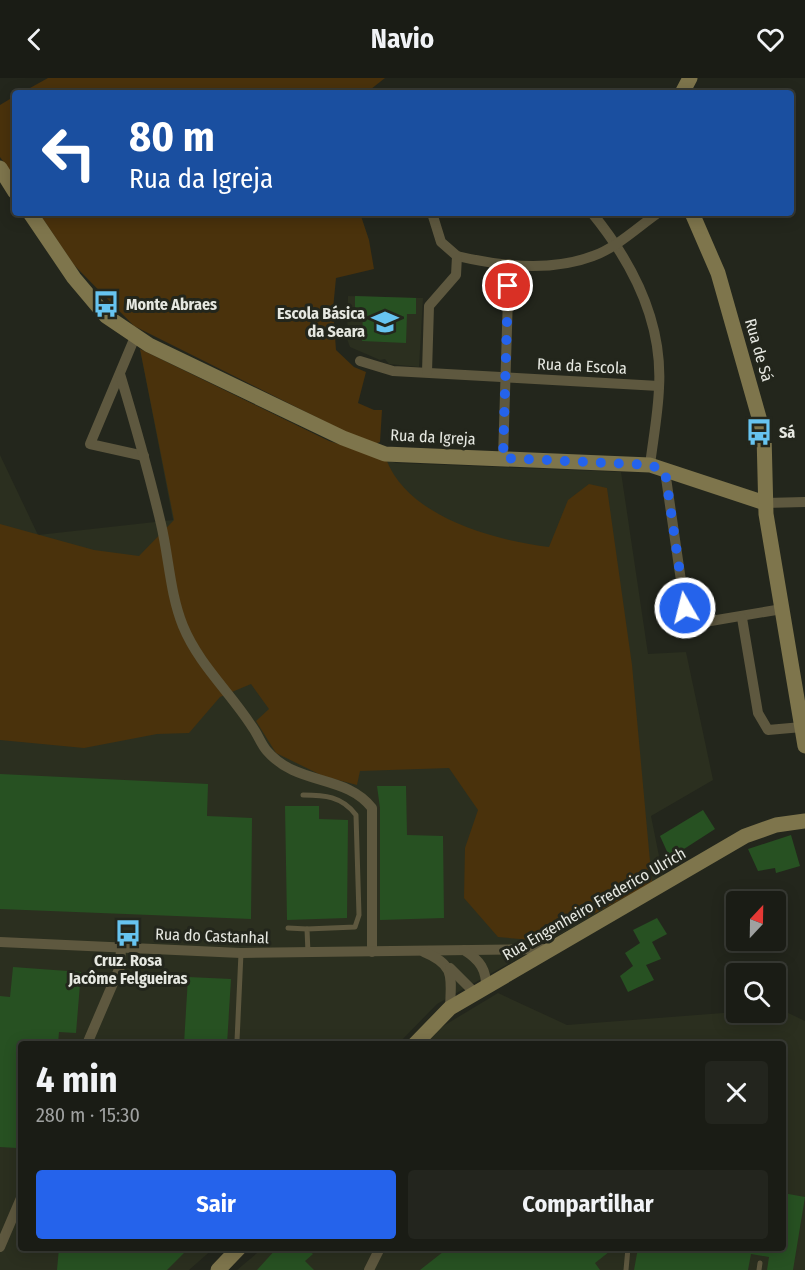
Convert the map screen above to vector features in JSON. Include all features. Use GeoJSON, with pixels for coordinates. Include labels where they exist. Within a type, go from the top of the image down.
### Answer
{"type":"FeatureCollection","features":[{"type":"Feature","properties":{"kind":"street"},"geometry":{"type":"LineString","coordinates":[[0,168],[12,187]]}},
{"type":"Feature","properties":{"kind":"street","name":"Rua da Igreja"},"geometry":{"type":"LineString","coordinates":[[32,216],[74,278],[100,309],[135,337],[342,438],[385,454],[650,465],[765,503],[805,502]]}},
{"type":"Feature","properties":{"kind":"street"},"geometry":{"type":"LineString","coordinates":[[433,216],[441,242],[457,256],[489,263],[562,265],[595,256],[654,216]]}},
{"type":"Feature","properties":{"kind":"street"},"geometry":{"type":"LineString","coordinates":[[594,216],[616,242],[640,286],[655,338],[659,386],[650,465]]}},
{"type":"Feature","properties":{"kind":"street","name":"Rua de Sá"},"geometry":{"type":"LineString","coordinates":[[693,216],[718,273],[764,435],[765,503],[805,746]]}},
{"type":"Feature","properties":{"kind":"street"},"geometry":{"type":"LineString","coordinates":[[427,372],[429,306],[456,275],[457,256]]}},
{"type":"Feature","properties":{"kind":"street"},"geometry":{"type":"LineString","coordinates":[[503,458],[509,264]]}},
{"type":"Feature","properties":{"kind":"street"},"geometry":{"type":"LineString","coordinates":[[135,337],[90,444],[144,456]]}},
{"type":"Feature","properties":{"kind":"street","name":"Rua da Escola"},"geometry":{"type":"LineString","coordinates":[[360,360],[393,370],[659,386]]}},
{"type":"Feature","properties":{"kind":"street"},"geometry":{"type":"LineString","coordinates":[[120,374],[144,456],[169,562],[175,603],[198,656],[253,727],[265,749],[280,765],[301,775],[353,790],[362,795],[372,808],[372,952]]}},
{"type":"Feature","properties":{"kind":"street"},"geometry":{"type":"LineString","coordinates":[[665,471],[685,608],[691,620],[699,623],[742,618],[782,609]]}},
{"type":"Feature","properties":{"kind":"street"},"geometry":{"type":"LineString","coordinates":[[742,618],[758,713],[768,730],[802,727]]}},
{"type":"Feature","properties":{"kind":"street","name":"Rua Engenheiro Frederico Ulrich"},"geometry":{"type":"LineString","coordinates":[[418,1041],[450,1008],[746,836],[776,825],[805,822]]}},
{"type":"Feature","properties":{"kind":"street","name":"Rua do Castanhal"},"geometry":{"type":"LineString","coordinates":[[0,942],[241,953],[552,949]]}},
{"type":"Feature","properties":{"kind":"street"},"geometry":{"type":"LineString","coordinates":[[88,1041],[120,967],[121,948]]}},
{"type":"Feature","properties":{"kind":"street"},"geometry":{"type":"LineString","coordinates":[[462,949],[476,957],[483,968],[481,991]]}},
{"type":"Feature","properties":{"kind":"street"},"geometry":{"type":"LineString","coordinates":[[424,952],[440,959],[481,991]]}},
{"type":"Feature","properties":{"kind":"street"},"geometry":{"type":"LineString","coordinates":[[447,966],[452,980],[450,1008]]}},
{"type":"Feature","properties":{"kind":"street"},"geometry":{"type":"LineString","coordinates":[[0,1247],[18,1205]]}},
{"type":"Feature","properties":{"kind":"street"},"geometry":{"type":"LineString","coordinates":[[218,1270],[230,1251]]}},
{"type":"Feature","properties":{"kind":"street"},"geometry":{"type":"LineString","coordinates":[[369,1270],[378,1251]]}},
{"type":"Feature","properties":{"kind":"lane"},"geometry":{"type":"LineString","coordinates":[[288,928],[356,927],[359,915],[356,815],[339,800],[330,796],[303,795]]}},
{"type":"Feature","properties":{"kind":"lane"},"geometry":{"type":"LineString","coordinates":[[307,929],[308,953]]}},
{"type":"Feature","properties":{"kind":"lane"},"geometry":{"type":"LineString","coordinates":[[237,1041],[241,953]]}},
{"type":"Feature","properties":{"kind":"lane"},"geometry":{"type":"LineString","coordinates":[[626,1270],[628,1251]]}},
{"type":"Feature","properties":{"kind":"lane"},"geometry":{"type":"LineString","coordinates":[[759,1270],[760,1263]]}},
{"type":"Feature","properties":{"kind":"shaded area"},"geometry":{"type":"Polygon","coordinates":[[[48,78],[385,78],[370,90],[26,90],[48,78]]]}},
{"type":"Feature","properties":{"kind":"shaded area"},"geometry":{"type":"Polygon","coordinates":[[[12,98],[12,174],[0,157],[0,105],[12,98]]]}},
{"type":"Feature","properties":{"kind":"shaded area"},"geometry":{"type":"Polygon","coordinates":[[[41,216],[361,216],[369,240],[374,269],[336,278],[333,309],[336,350],[354,367],[366,372],[358,403],[374,410],[382,410],[380,442],[372,445],[134,326],[74,265],[41,216]]]}},
{"type":"Feature","properties":{"kind":"shaded area","name":"Escola Básica da Seara"},"geometry":{"type":"Polygon","coordinates":[[[348,296],[423,298],[419,367],[389,364],[385,359],[380,360],[350,347],[347,339],[348,296]]]}},
{"type":"Feature","properties":{"kind":"shaded area"},"geometry":{"type":"Polygon","coordinates":[[[140,349],[329,441],[396,463],[621,472],[648,654],[686,652],[713,780],[651,816],[663,876],[437,1004],[401,1041],[18,1041],[18,1251],[211,1251],[189,1270],[0,1270],[0,455],[38,535],[173,520],[140,349]]]}},
{"type":"Feature","properties":{"kind":"shaded area"},"geometry":{"type":"Polygon","coordinates":[[[140,349],[329,441],[386,459],[397,479],[413,496],[432,510],[479,531],[527,544],[549,547],[568,500],[589,484],[607,488],[632,665],[652,883],[543,941],[498,937],[464,898],[465,848],[478,810],[449,768],[360,771],[357,785],[323,776],[276,753],[256,721],[269,709],[251,684],[220,697],[189,733],[157,734],[84,748],[0,740],[0,524],[94,550],[139,556],[174,520],[140,349]]]}},
{"type":"Feature","properties":{"kind":"shaded area"},"geometry":{"type":"Polygon","coordinates":[[[498,993],[567,1025],[726,1013],[726,1023],[786,1023],[786,1012],[805,1021],[805,1270],[237,1270],[259,1251],[786,1251],[786,1041],[427,1041],[435,1031],[498,993]]]}},
{"type":"Feature","properties":{"kind":"building"},"geometry":{"type":"Polygon","coordinates":[[[355,296],[416,298],[416,314],[407,314],[406,343],[362,341],[363,312],[355,312],[355,296]]]}},
{"type":"Feature","properties":{"kind":"building"},"geometry":{"type":"Polygon","coordinates":[[[0,774],[208,784],[207,816],[252,818],[251,919],[0,909],[0,774]]]}},
{"type":"Feature","properties":{"kind":"building"},"geometry":{"type":"Polygon","coordinates":[[[377,786],[406,786],[407,835],[443,836],[444,918],[380,920],[380,808],[377,786]]]}},
{"type":"Feature","properties":{"kind":"building"},"geometry":{"type":"Polygon","coordinates":[[[285,806],[319,806],[319,819],[348,820],[347,918],[287,920],[285,806]]]}},
{"type":"Feature","properties":{"kind":"building"},"geometry":{"type":"Polygon","coordinates":[[[703,810],[715,829],[670,858],[660,836],[703,810]]]}},
{"type":"Feature","properties":{"kind":"building"},"geometry":{"type":"Polygon","coordinates":[[[791,835],[800,866],[776,873],[775,868],[758,871],[748,849],[791,835]]]}},
{"type":"Feature","properties":{"kind":"building"},"geometry":{"type":"Polygon","coordinates":[[[657,918],[667,934],[652,942],[661,959],[646,965],[654,980],[628,992],[620,976],[633,966],[625,953],[640,943],[633,930],[657,918]]]}},
{"type":"Feature","properties":{"kind":"building"},"geometry":{"type":"Polygon","coordinates":[[[13,967],[81,972],[76,1033],[59,1032],[58,1041],[18,1041],[17,1148],[0,1147],[0,996],[10,997],[13,967]]]}},
{"type":"Feature","properties":{"kind":"building"},"geometry":{"type":"Polygon","coordinates":[[[188,977],[231,979],[227,1041],[184,1041],[188,977]]]}},
{"type":"Feature","properties":{"kind":"building"},"geometry":{"type":"Polygon","coordinates":[[[786,1194],[805,1197],[793,1270],[767,1270],[769,1257],[751,1254],[748,1270],[634,1270],[637,1251],[786,1251],[786,1194]]]}},
{"type":"Feature","properties":{"kind":"building"},"geometry":{"type":"Polygon","coordinates":[[[59,1251],[186,1251],[167,1270],[57,1270],[59,1251]]]}},
{"type":"Feature","properties":{"kind":"building"},"geometry":{"type":"Polygon","coordinates":[[[274,1251],[310,1251],[313,1254],[305,1261],[314,1270],[257,1270],[274,1251]]]}},
{"type":"Feature","properties":{"kind":"building"},"geometry":{"type":"Polygon","coordinates":[[[444,1251],[610,1251],[595,1263],[600,1270],[420,1270],[444,1251]]]}},
{"type":"Feature","properties":{"kind":"place","name":"Monte Abraes"},"geometry":{"type":"Point","coordinates":[106,304]}},
{"type":"Feature","properties":{"kind":"place","name":"Escola Básica da Seara"},"geometry":{"type":"Point","coordinates":[385,322]}},
{"type":"Feature","properties":{"kind":"place","name":"Sá"},"geometry":{"type":"Point","coordinates":[759,432]}},
{"type":"Feature","properties":{"kind":"place","name":"Cruz. Rosa Jacôme Felgueiras"},"geometry":{"type":"Point","coordinates":[128,933]}},
{"type":"Feature","properties":{"kind":"route"},"geometry":{"type":"LineString","coordinates":[[508,286],[503,458],[650,465],[665,471],[685,608]]}}]}
